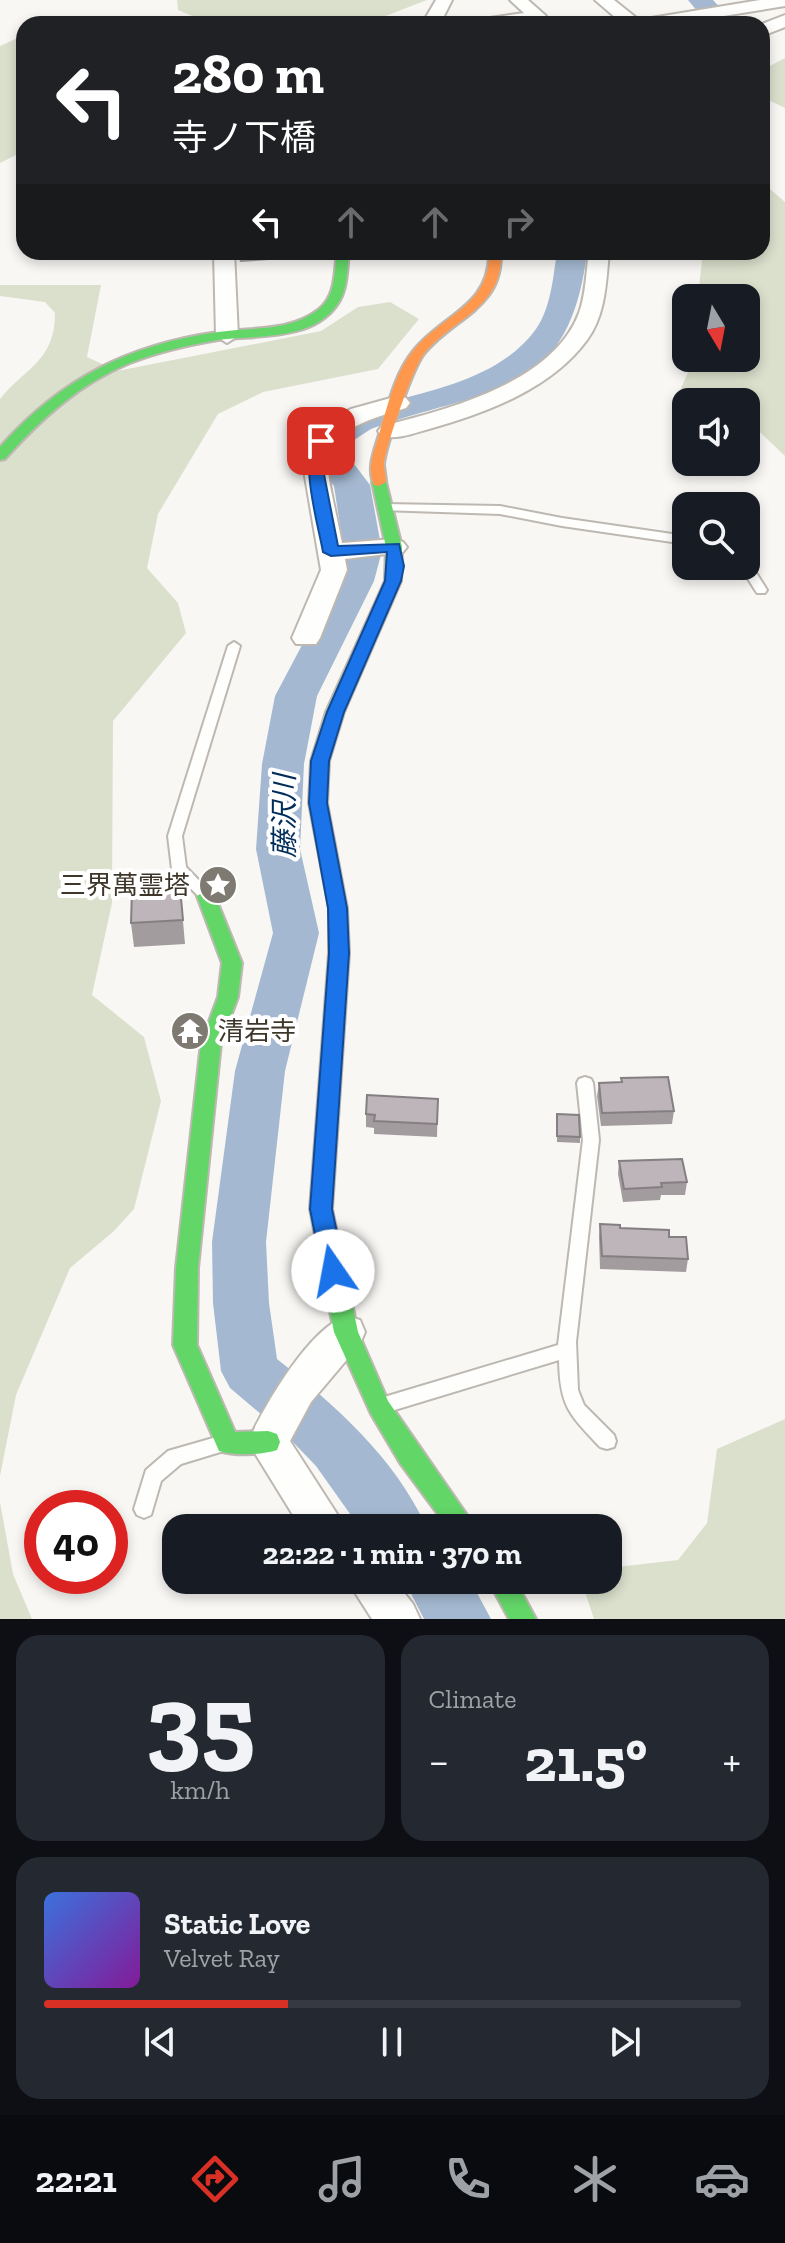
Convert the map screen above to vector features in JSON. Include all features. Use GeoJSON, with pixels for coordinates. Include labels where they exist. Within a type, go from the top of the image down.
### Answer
{"type":"FeatureCollection","features":[{"type":"Feature","properties":{"kind":"street"},"geometry":{"type":"LineString","coordinates":[[518,0],[538,16]]}},
{"type":"Feature","properties":{"kind":"street"},"geometry":{"type":"LineString","coordinates":[[603,0],[624,16]]}},
{"type":"Feature","properties":{"kind":"street"},"geometry":{"type":"LineString","coordinates":[[675,0],[695,16]]}},
{"type":"Feature","properties":{"kind":"street"},"geometry":{"type":"LineString","coordinates":[[699,16],[727,8],[785,1]]}},
{"type":"Feature","properties":{"kind":"street"},"geometry":{"type":"LineString","coordinates":[[224,260],[227,336]]}},
{"type":"Feature","properties":{"kind":"street"},"geometry":{"type":"LineString","coordinates":[[0,456],[23,426],[84,376],[130,355],[188,341],[287,328],[320,315],[330,307],[336,296],[342,260]]}},
{"type":"Feature","properties":{"kind":"street"},"geometry":{"type":"LineString","coordinates":[[453,1514],[409,1455],[379,1407],[346,1332],[321,1209],[339,953],[338,908],[319,817],[320,761],[335,712],[393,581],[386,548],[377,464],[398,403],[415,356],[425,343],[479,298],[497,271],[496,260]]}},
{"type":"Feature","properties":{"kind":"street"},"geometry":{"type":"LineString","coordinates":[[388,435],[453,417],[526,382],[567,351],[590,316],[598,260]]}},
{"type":"Feature","properties":{"kind":"street"},"geometry":{"type":"LineString","coordinates":[[306,638],[334,570],[334,551],[314,459],[321,441],[337,426],[359,414],[398,403]]}},
{"type":"Feature","properties":{"kind":"street"},"geometry":{"type":"LineString","coordinates":[[334,551],[386,548]]}},
{"type":"Feature","properties":{"kind":"street"},"geometry":{"type":"LineString","coordinates":[[206,896],[232,963],[228,997],[211,1043],[187,1268],[185,1345],[314,1514]]}},
{"type":"Feature","properties":{"kind":"street"},"geometry":{"type":"LineString","coordinates":[[257,1438],[346,1332]]}},
{"type":"Feature","properties":{"kind":"street"},"geometry":{"type":"LineString","coordinates":[[379,1594],[398,1619]]}},
{"type":"Feature","properties":{"kind":"street"},"geometry":{"type":"LineString","coordinates":[[509,1594],[523,1619]]}},
{"type":"Feature","properties":{"kind":"lane"},"geometry":{"type":"LineString","coordinates":[[383,508],[500,510],[576,525],[672,538]]}},
{"type":"Feature","properties":{"kind":"lane"},"geometry":{"type":"LineString","coordinates":[[755,580],[761,590]]}},
{"type":"Feature","properties":{"kind":"lane"},"geometry":{"type":"LineString","coordinates":[[206,896],[179,869],[175,836],[234,646]]}},
{"type":"Feature","properties":{"kind":"lane"},"geometry":{"type":"LineString","coordinates":[[585,1083],[591,1140],[567,1350],[569,1390],[577,1410],[607,1441]]}},
{"type":"Feature","properties":{"kind":"lane"},"geometry":{"type":"LineString","coordinates":[[379,1407],[567,1350]]}},
{"type":"Feature","properties":{"kind":"lane"},"geometry":{"type":"LineString","coordinates":[[144,1509],[153,1476],[175,1457],[213,1444],[257,1438]]}},
{"type":"Feature","properties":{"kind":"green space"},"geometry":{"type":"Polygon","coordinates":[[[177,0],[427,0],[386,16],[192,16],[178,10],[177,0]]]}},
{"type":"Feature","properties":{"kind":"green space"},"geometry":{"type":"Polygon","coordinates":[[[16,39],[16,155],[0,163],[0,46],[16,39]]]}},
{"type":"Feature","properties":{"kind":"green space"},"geometry":{"type":"Polygon","coordinates":[[[785,58],[785,108],[770,101],[770,66],[785,58]]]}},
{"type":"Feature","properties":{"kind":"green space"},"geometry":{"type":"Polygon","coordinates":[[[770,189],[785,202],[785,456],[760,432],[760,388],[681,388],[688,372],[760,372],[760,284],[699,284],[702,260],[770,260],[770,189]]]}},
{"type":"Feature","properties":{"kind":"green space"},"geometry":{"type":"Polygon","coordinates":[[[0,285],[101,285],[87,357],[117,371],[321,331],[358,307],[390,302],[419,319],[378,369],[263,392],[218,414],[158,514],[147,568],[178,603],[186,633],[113,721],[112,903],[92,995],[144,1037],[161,1101],[134,1209],[114,1231],[70,1268],[16,1395],[0,1476],[0,399],[44,353],[54,329],[55,313],[45,302],[0,296],[0,285]]]}},
{"type":"Feature","properties":{"kind":"green space"},"geometry":{"type":"Polygon","coordinates":[[[785,1419],[785,1619],[594,1619],[586,1594],[622,1594],[622,1566],[678,1560],[707,1523],[717,1449],[785,1419]]]}},
{"type":"Feature","properties":{"kind":"green space"},"geometry":{"type":"Polygon","coordinates":[[[0,1502],[13,1574],[32,1619],[0,1619],[0,1502]]]}},
{"type":"Feature","properties":{"kind":"building"},"geometry":{"type":"Polygon","coordinates":[[[180,887],[183,920],[131,923],[132,889],[180,887]]]}},
{"type":"Feature","properties":{"kind":"building"},"geometry":{"type":"Polygon","coordinates":[[[668,1077],[674,1111],[602,1113],[599,1083],[622,1082],[621,1078],[668,1077]]]}},
{"type":"Feature","properties":{"kind":"building"},"geometry":{"type":"Polygon","coordinates":[[[367,1095],[438,1099],[437,1124],[374,1121],[375,1115],[366,1114],[367,1095]]]}},
{"type":"Feature","properties":{"kind":"building"},"geometry":{"type":"Polygon","coordinates":[[[557,1114],[579,1115],[580,1137],[557,1136],[557,1114]]]}},
{"type":"Feature","properties":{"kind":"building"},"geometry":{"type":"Polygon","coordinates":[[[682,1159],[687,1182],[624,1189],[619,1161],[682,1159]]]}},
{"type":"Feature","properties":{"kind":"building"},"geometry":{"type":"Polygon","coordinates":[[[600,1224],[669,1230],[669,1237],[686,1237],[688,1259],[602,1256],[600,1224]]]}},
{"type":"Feature","properties":{"kind":"waterway","name":"藤沢川"},"geometry":{"type":"LineString","coordinates":[[700,0],[715,16]]}},
{"type":"Feature","properties":{"kind":"waterway","name":"藤沢川"},"geometry":{"type":"LineString","coordinates":[[386,1514],[337,1447],[309,1419],[250,1371],[241,1303],[239,1242],[260,1071],[296,933],[278,849],[283,764],[296,696],[355,581],[363,551],[352,485],[333,461],[336,439],[346,428],[359,422],[457,394],[518,365],[535,351],[555,325],[565,295],[571,260]]}},
{"type":"Feature","properties":{"kind":"waterway","name":"藤沢川"},"geometry":{"type":"LineString","coordinates":[[444,1594],[459,1619]]}},
{"type":"Feature","properties":{"kind":"traffic: fast"},"geometry":{"type":"LineString","coordinates":[[0,456],[47,408],[97,373],[125,360],[186,342],[276,331],[315,318],[335,298],[342,260]]}},
{"type":"Feature","properties":{"kind":"traffic: fast"},"geometry":{"type":"LineString","coordinates":[[379,482],[394,547],[393,581],[335,712],[320,761],[318,803],[338,908],[339,953],[321,1209],[346,1332],[379,1407],[409,1455],[453,1514]]}},
{"type":"Feature","properties":{"kind":"traffic: fast"},"geometry":{"type":"LineString","coordinates":[[206,896],[232,963],[228,997],[211,1043],[187,1268],[185,1345],[228,1443],[268,1442]]}},
{"type":"Feature","properties":{"kind":"traffic: fast"},"geometry":{"type":"LineString","coordinates":[[509,1594],[523,1619]]}},
{"type":"Feature","properties":{"kind":"traffic: slow"},"geometry":{"type":"LineString","coordinates":[[379,482],[377,464],[412,363],[428,342],[481,298],[491,285],[495,260]]}},
{"type":"Feature","properties":{"kind":"place","name":"三界萬霊塔"},"geometry":{"type":"Point","coordinates":[218,885]}},
{"type":"Feature","properties":{"kind":"place","name":"清岩寺"},"geometry":{"type":"Point","coordinates":[190,1031]}},
{"type":"Feature","properties":{"kind":"route"},"geometry":{"type":"LineString","coordinates":[[321,441],[314,459],[331,552],[394,547],[396,566],[393,581],[335,712],[320,761],[318,803],[321,831],[338,908],[339,953],[321,1209],[333,1271]]}}]}
